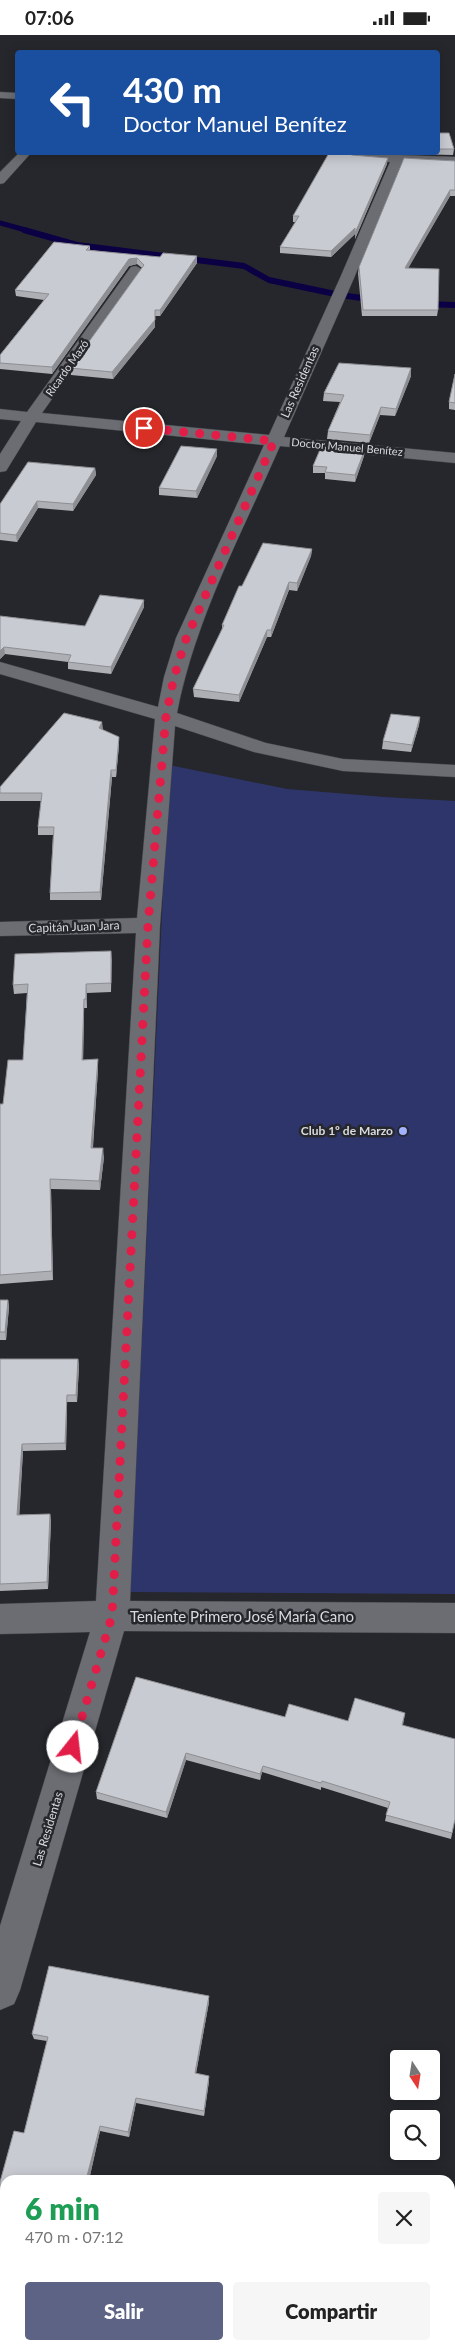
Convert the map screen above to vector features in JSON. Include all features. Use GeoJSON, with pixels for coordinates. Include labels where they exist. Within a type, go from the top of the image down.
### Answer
{"type":"FeatureCollection","features":[{"type":"Feature","properties":{"kind":"street"},"geometry":{"type":"LineString","coordinates":[[0,95],[15,96]]}},
{"type":"Feature","properties":{"kind":"street"},"geometry":{"type":"LineString","coordinates":[[0,180],[22,155]]}},
{"type":"Feature","properties":{"kind":"street"},"geometry":{"type":"LineString","coordinates":[[356,155],[362,157],[455,161]]}},
{"type":"Feature","properties":{"kind":"street","name":"Las Residentas"},"geometry":{"type":"LineString","coordinates":[[0,1991],[112,1616],[148,925],[166,716],[174,677],[186,639],[347,278],[397,159]]}},
{"type":"Feature","properties":{"kind":"street","name":"Ricardo Mazó"},"geometry":{"type":"LineString","coordinates":[[0,467],[31,418],[136,270]]}},
{"type":"Feature","properties":{"kind":"street","name":"Doctor Manuel Benítez"},"geometry":{"type":"LineString","coordinates":[[0,415],[455,458]]}},
{"type":"Feature","properties":{"kind":"street"},"geometry":{"type":"LineString","coordinates":[[0,668],[166,716],[261,748],[334,763],[454,766]]}},
{"type":"Feature","properties":{"kind":"street","name":"Capitán Juan Jara"},"geometry":{"type":"LineString","coordinates":[[0,929],[148,925]]}},
{"type":"Feature","properties":{"kind":"street","name":"Teniente Primero José María Cano"},"geometry":{"type":"LineString","coordinates":[[0,1619],[112,1616],[455,1618]]}},
{"type":"Feature","properties":{"kind":"shaded area"},"geometry":{"type":"Polygon","coordinates":[[[169,765],[287,789],[455,801],[455,1594],[130,1592],[169,765]]]}},
{"type":"Feature","properties":{"kind":"building"},"geometry":{"type":"Polygon","coordinates":[[[440,133],[449,133],[454,149],[440,149],[440,133]]]}},
{"type":"Feature","properties":{"kind":"building"},"geometry":{"type":"Polygon","coordinates":[[[328,155],[388,158],[355,233],[355,228],[331,251],[280,247],[299,216],[293,216],[328,155]]]}},
{"type":"Feature","properties":{"kind":"building"},"geometry":{"type":"Polygon","coordinates":[[[404,158],[455,161],[455,190],[450,190],[405,268],[439,269],[438,310],[363,310],[359,267],[404,158]]]}},
{"type":"Feature","properties":{"kind":"building"},"geometry":{"type":"Polygon","coordinates":[[[54,242],[90,246],[86,250],[160,257],[163,253],[197,256],[160,310],[155,310],[155,320],[112,372],[70,368],[144,265],[137,258],[129,259],[52,367],[0,363],[0,355],[49,294],[15,290],[54,242]]]}},
{"type":"Feature","properties":{"kind":"building"},"geometry":{"type":"Polygon","coordinates":[[[339,363],[411,368],[396,409],[381,407],[370,435],[328,431],[344,395],[324,393],[339,363]]]}},
{"type":"Feature","properties":{"kind":"building"},"geometry":{"type":"Polygon","coordinates":[[[455,374],[455,403],[449,402],[455,374]]]}},
{"type":"Feature","properties":{"kind":"building"},"geometry":{"type":"Polygon","coordinates":[[[322,445],[365,449],[355,475],[325,472],[327,467],[313,466],[322,445]]]}},
{"type":"Feature","properties":{"kind":"building"},"geometry":{"type":"Polygon","coordinates":[[[181,446],[217,449],[196,491],[159,488],[181,446]]]}},
{"type":"Feature","properties":{"kind":"building"},"geometry":{"type":"Polygon","coordinates":[[[28,462],[95,468],[73,504],[37,501],[16,535],[0,533],[0,504],[28,462]]]}},
{"type":"Feature","properties":{"kind":"building"},"geometry":{"type":"Polygon","coordinates":[[[263,543],[312,549],[297,583],[289,582],[271,630],[267,630],[239,695],[193,689],[224,625],[222,625],[239,586],[242,586],[263,543]]]}},
{"type":"Feature","properties":{"kind":"building"},"geometry":{"type":"Polygon","coordinates":[[[100,595],[144,600],[111,667],[68,662],[71,655],[4,647],[0,651],[0,616],[85,626],[100,595]]]}},
{"type":"Feature","properties":{"kind":"building"},"geometry":{"type":"Polygon","coordinates":[[[64,713],[102,722],[99,728],[119,737],[116,770],[111,770],[100,892],[50,893],[54,827],[38,827],[42,793],[0,793],[0,787],[64,713]]]}},
{"type":"Feature","properties":{"kind":"building"},"geometry":{"type":"Polygon","coordinates":[[[391,714],[420,717],[412,745],[383,741],[391,714]]]}},
{"type":"Feature","properties":{"kind":"building"},"geometry":{"type":"Polygon","coordinates":[[[111,951],[111,983],[86,984],[86,999],[84,999],[82,1060],[98,1059],[91,1148],[103,1148],[99,1181],[50,1179],[52,1271],[0,1275],[0,1104],[3,1104],[8,1060],[23,1060],[28,984],[13,985],[15,954],[111,951]]]}},
{"type":"Feature","properties":{"kind":"building"},"geometry":{"type":"Polygon","coordinates":[[[0,1300],[8,1300],[5,1332],[0,1332],[0,1300]]]}},
{"type":"Feature","properties":{"kind":"building"},"geometry":{"type":"Polygon","coordinates":[[[0,1359],[78,1359],[76,1395],[67,1395],[65,1443],[22,1444],[17,1515],[50,1514],[47,1582],[0,1584],[0,1359]]]}},
{"type":"Feature","properties":{"kind":"building"},"geometry":{"type":"Polygon","coordinates":[[[136,1677],[285,1717],[289,1704],[348,1721],[355,1698],[405,1713],[402,1725],[455,1739],[455,1819],[452,1833],[386,1815],[390,1802],[322,1781],[321,1783],[263,1766],[260,1774],[186,1753],[166,1812],[96,1792],[136,1677]]]}},
{"type":"Feature","properties":{"kind":"building"},"geometry":{"type":"Polygon","coordinates":[[[49,1966],[209,1996],[195,2073],[209,2076],[204,2111],[136,2098],[128,2132],[100,2126],[87,2175],[2,2175],[14,2131],[24,2133],[48,2037],[32,2034],[49,1966]]]}},
{"type":"Feature","properties":{"kind":"waterway"},"geometry":{"type":"LineString","coordinates":[[0,223],[29,231]]}},
{"type":"Feature","properties":{"kind":"waterway"},"geometry":{"type":"LineString","coordinates":[[24,230],[77,245],[244,266],[269,280],[340,295],[376,300]]}},
{"type":"Feature","properties":{"kind":"waterway"},"geometry":{"type":"LineString","coordinates":[[424,304],[455,305]]}},
{"type":"Feature","properties":{"kind":"place","name":"Club 1º de Marzo"},"geometry":{"type":"Point","coordinates":[403,1131]}},
{"type":"Feature","properties":{"kind":"route"},"geometry":{"type":"LineString","coordinates":[[73,1747],[112,1616],[148,925],[166,716],[174,677],[186,639],[274,441],[144,428]]}}]}
